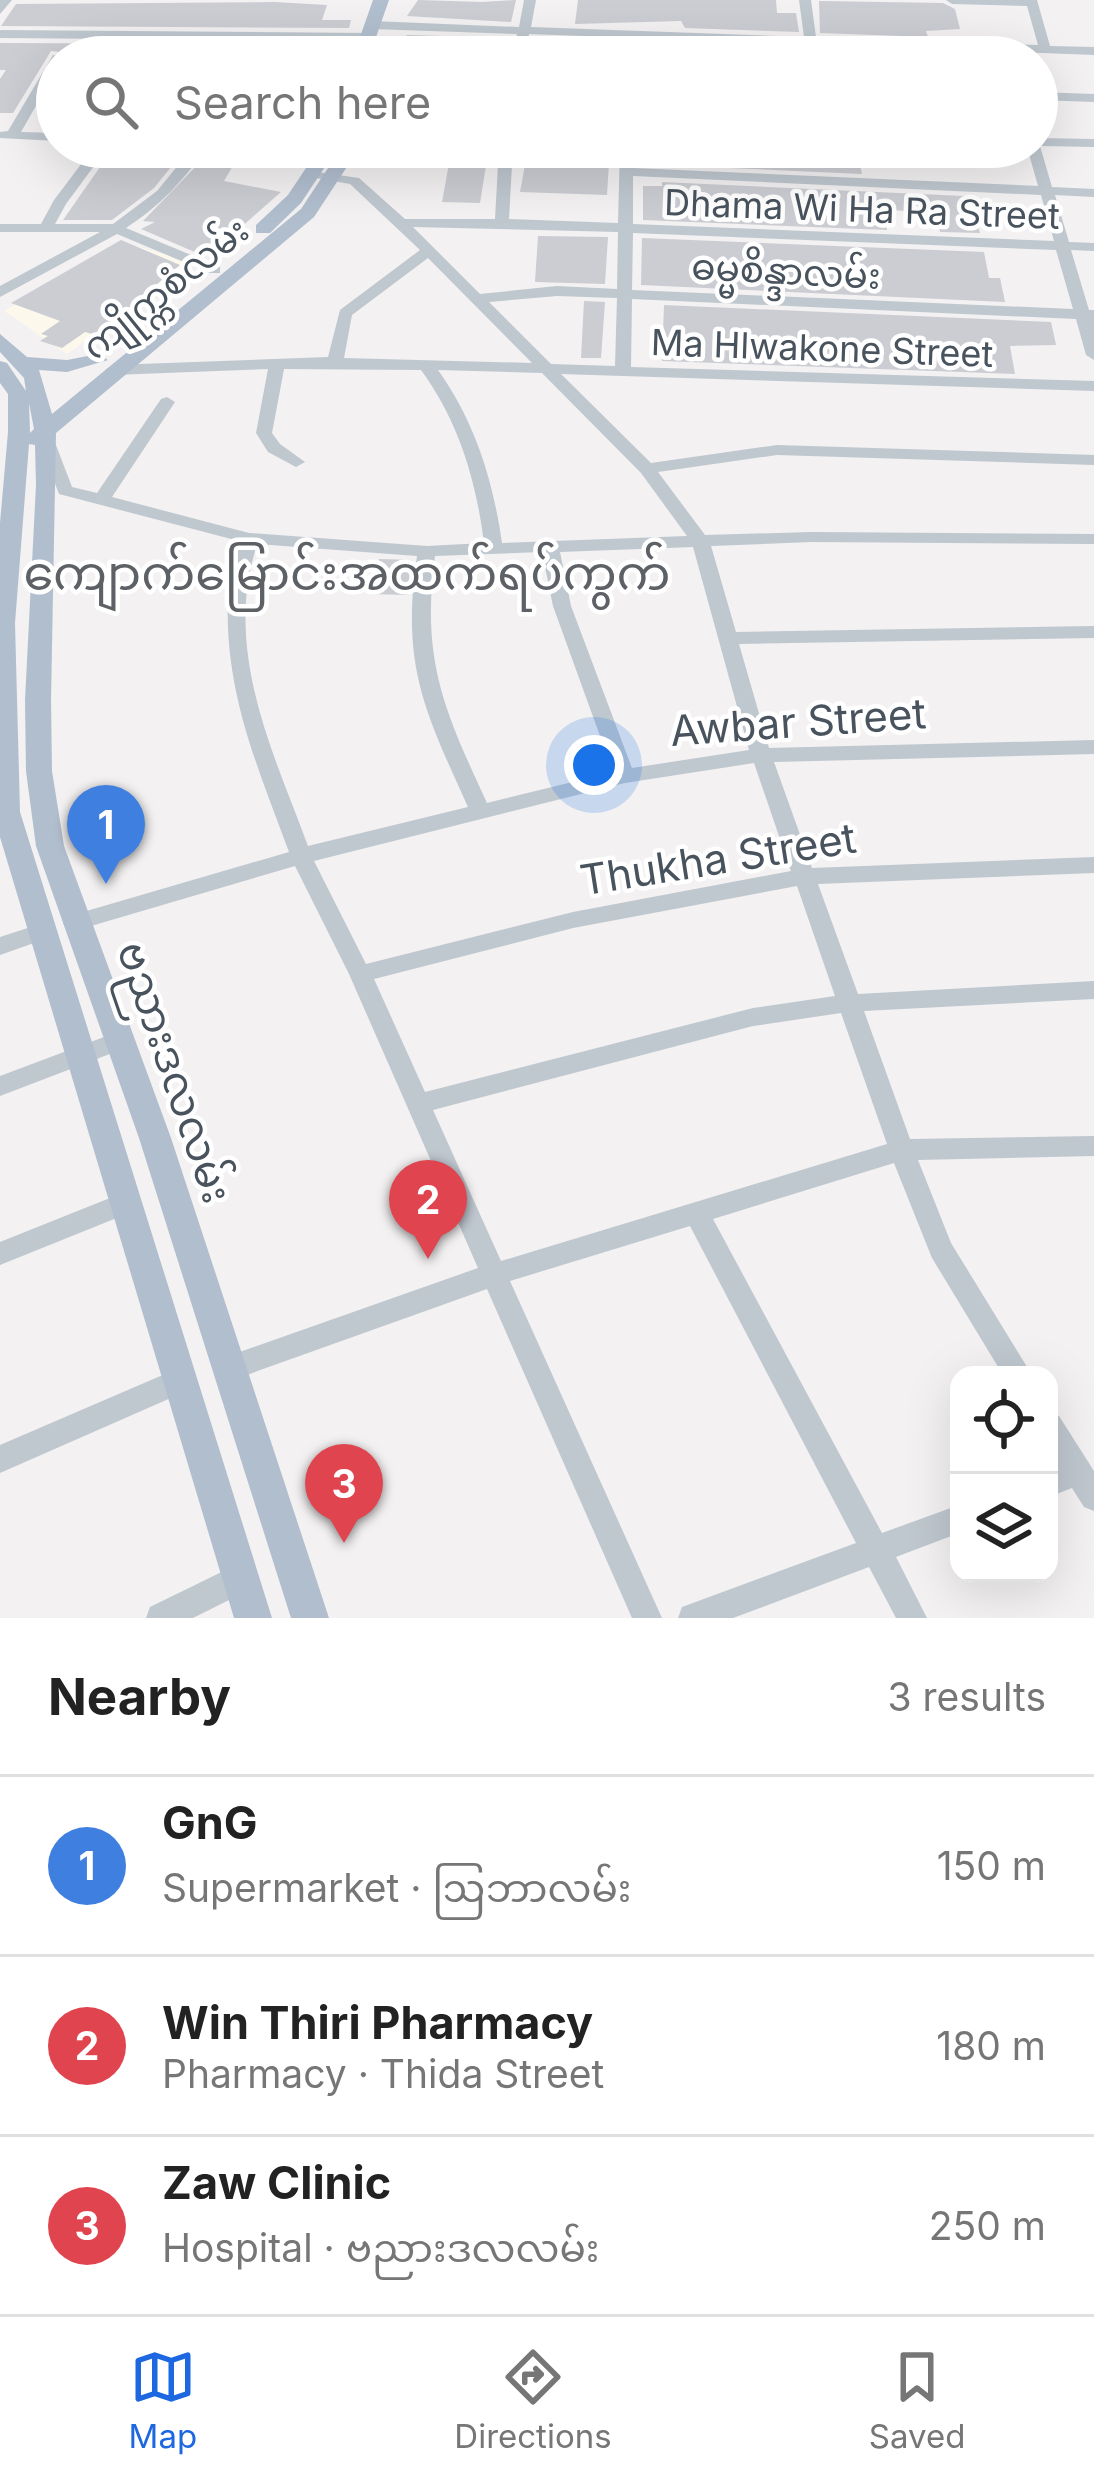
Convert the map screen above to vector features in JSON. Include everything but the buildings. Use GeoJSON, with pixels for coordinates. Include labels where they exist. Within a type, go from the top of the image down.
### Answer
{"type":"FeatureCollection","features":[{"type":"Feature","properties":{"kind":"main road"},"geometry":{"type":"LineString","coordinates":[[374,36],[381,0]]}},
{"type":"Feature","properties":{"kind":"main road"},"geometry":{"type":"LineString","coordinates":[[371,36],[391,0]]}},
{"type":"Feature","properties":{"kind":"main road","name":"ကျိုက္ကစံလမ်း"},"geometry":{"type":"LineString","coordinates":[[106,365],[297,222],[326,168]]}},
{"type":"Feature","properties":{"kind":"main road","name":"ကျိုက္ကစံလမ်း"},"geometry":{"type":"LineString","coordinates":[[9,448],[332,168]]}},
{"type":"Feature","properties":{"kind":"main road","name":"ဗညားဒလလမ်း"},"geometry":{"type":"LineString","coordinates":[[0,340],[18,394],[6,489],[3,813],[57,928],[120,1040],[310,1618]]}},
{"type":"Feature","properties":{"kind":"main road"},"geometry":{"type":"LineString","coordinates":[[11,365],[106,365]]}},
{"type":"Feature","properties":{"kind":"main road","name":"ဗညားဒလလမ်း"},"geometry":{"type":"LineString","coordinates":[[11,365],[40,393],[43,422],[47,485],[39,771],[78,1057],[253,1618]]}},
{"type":"Feature","properties":{"kind":"street"},"geometry":{"type":"LineString","coordinates":[[0,10],[6,0]]}},
{"type":"Feature","properties":{"kind":"street"},"geometry":{"type":"LineString","coordinates":[[522,36],[530,0]]}},
{"type":"Feature","properties":{"kind":"street"},"geometry":{"type":"LineString","coordinates":[[805,0],[810,36]]}},
{"type":"Feature","properties":{"kind":"street"},"geometry":{"type":"LineString","coordinates":[[952,0],[1031,2],[1041,36]]}},
{"type":"Feature","properties":{"kind":"street"},"geometry":{"type":"LineString","coordinates":[[0,34],[523,29],[596,36]]}},
{"type":"Feature","properties":{"kind":"street"},"geometry":{"type":"LineString","coordinates":[[1058,50],[1094,51]]}},
{"type":"Feature","properties":{"kind":"street"},"geometry":{"type":"LineString","coordinates":[[6,134],[36,89]]}},
{"type":"Feature","properties":{"kind":"street"},"geometry":{"type":"LineString","coordinates":[[1058,97],[1094,98]]}},
{"type":"Feature","properties":{"kind":"street"},"geometry":{"type":"LineString","coordinates":[[6,134],[36,136]]}},
{"type":"Feature","properties":{"kind":"street"},"geometry":{"type":"LineString","coordinates":[[1058,144],[1094,143]]}},
{"type":"Feature","properties":{"kind":"street"},"geometry":{"type":"LineString","coordinates":[[46,228],[85,168]]}},
{"type":"Feature","properties":{"kind":"street"},"geometry":{"type":"LineString","coordinates":[[0,292],[114,229],[172,185],[185,168]]}},
{"type":"Feature","properties":{"kind":"street"},"geometry":{"type":"LineString","coordinates":[[502,223],[505,168]]}},
{"type":"Feature","properties":{"kind":"street"},"geometry":{"type":"LineString","coordinates":[[623,372],[628,168]]}},
{"type":"Feature","properties":{"kind":"street"},"geometry":{"type":"LineString","coordinates":[[1042,168],[1088,314],[1094,355]]}},
{"type":"Feature","properties":{"kind":"street"},"geometry":{"type":"LineString","coordinates":[[628,172],[1094,194]]}},
{"type":"Feature","properties":{"kind":"street"},"geometry":{"type":"LineString","coordinates":[[325,175],[354,181],[401,223],[647,469],[701,543],[761,755],[903,1150],[941,1250],[1012,1366]]}},
{"type":"Feature","properties":{"kind":"street","name":"Dhama Wi Ha Ra Street"},"geometry":{"type":"LineString","coordinates":[[401,223],[502,223],[1094,248]]}},
{"type":"Feature","properties":{"kind":"street"},"geometry":{"type":"LineString","coordinates":[[0,228],[114,229],[215,270]]}},
{"type":"Feature","properties":{"kind":"street"},"geometry":{"type":"LineString","coordinates":[[334,362],[345,313],[427,252]]}},
{"type":"Feature","properties":{"kind":"street","name":"ဓမ္မစိန္ဒာလမ်း"},"geometry":{"type":"LineString","coordinates":[[475,298],[557,291],[1088,314]]}},
{"type":"Feature","properties":{"kind":"street","name":"Ma Hlwakone Street"},"geometry":{"type":"LineString","coordinates":[[106,365],[334,362],[1094,386]]}},
{"type":"Feature","properties":{"kind":"street"},"geometry":{"type":"LineString","coordinates":[[277,363],[264,433],[274,448],[296,462]]}},
{"type":"Feature","properties":{"kind":"street"},"geometry":{"type":"LineString","coordinates":[[426,365],[467,428],[482,473],[494,551]]}},
{"type":"Feature","properties":{"kind":"street"},"geometry":{"type":"LineString","coordinates":[[100,501],[167,402]]}},
{"type":"Feature","properties":{"kind":"street"},"geometry":{"type":"LineString","coordinates":[[43,422],[65,490],[250,538],[427,551],[811,537],[1094,539]]}},
{"type":"Feature","properties":{"kind":"street"},"geometry":{"type":"LineString","coordinates":[[647,469],[777,451],[1094,460]]}},
{"type":"Feature","properties":{"kind":"street"},"geometry":{"type":"LineString","coordinates":[[250,538],[237,592],[238,653],[248,713],[301,856],[360,974],[647,1618]]}},
{"type":"Feature","properties":{"kind":"street"},"geometry":{"type":"LineString","coordinates":[[551,550],[562,606],[625,776]]}},
{"type":"Feature","properties":{"kind":"street"},"geometry":{"type":"LineString","coordinates":[[427,551],[417,605],[425,688],[481,813]]}},
{"type":"Feature","properties":{"kind":"street"},"geometry":{"type":"LineString","coordinates":[[728,638],[1094,632]]}},
{"type":"Feature","properties":{"kind":"street","name":"Awbar Street"},"geometry":{"type":"LineString","coordinates":[[0,946],[301,856],[625,776],[761,755],[1094,747]]}},
{"type":"Feature","properties":{"kind":"street","name":"Thukha Street"},"geometry":{"type":"LineString","coordinates":[[360,974],[573,920],[806,876],[1094,866]]}},
{"type":"Feature","properties":{"kind":"street"},"geometry":{"type":"LineString","coordinates":[[417,1104],[753,1017],[850,1003],[1094,989]]}},
{"type":"Feature","properties":{"kind":"street"},"geometry":{"type":"LineString","coordinates":[[0,1086],[120,1040]]}},
{"type":"Feature","properties":{"kind":"street"},"geometry":{"type":"LineString","coordinates":[[227,1369],[492,1275],[903,1150],[1094,1146]]}},
{"type":"Feature","properties":{"kind":"street"},"geometry":{"type":"LineString","coordinates":[[0,1254],[125,1203]]}},
{"type":"Feature","properties":{"kind":"street"},"geometry":{"type":"LineString","coordinates":[[694,1211],[912,1618]]}},
{"type":"Feature","properties":{"kind":"street"},"geometry":{"type":"LineString","coordinates":[[0,1459],[179,1381]]}},
{"type":"Feature","properties":{"kind":"street"},"geometry":{"type":"LineString","coordinates":[[1058,1439],[1086,1484]]}},
{"type":"Feature","properties":{"kind":"street"},"geometry":{"type":"LineString","coordinates":[[693,1618],[950,1523]]}},
{"type":"Feature","properties":{"kind":"street"},"geometry":{"type":"LineString","coordinates":[[161,1618],[242,1577]]}},
{"type":"Feature","properties":{"kind":"shaded area"},"geometry":{"type":"Polygon","coordinates":[[[122,242],[195,263],[67,354],[4,311],[122,242]]]}},
{"type":"Feature","properties":{"kind":"place","name":"GnG"},"geometry":{"type":"Point","coordinates":[106,884]}},
{"type":"Feature","properties":{"kind":"place","name":"Win Thiri Pharmacy"},"geometry":{"type":"Point","coordinates":[428,1259]}},
{"type":"Feature","properties":{"kind":"place","name":"Zaw Clinic"},"geometry":{"type":"Point","coordinates":[344,1543]}},
{"type":"Feature","properties":{"kind":"district","name":"ကျောက်မြောင်းအထက်ရပ်ကွက်"},"geometry":{"type":"Point","coordinates":[347,573]}}]}
